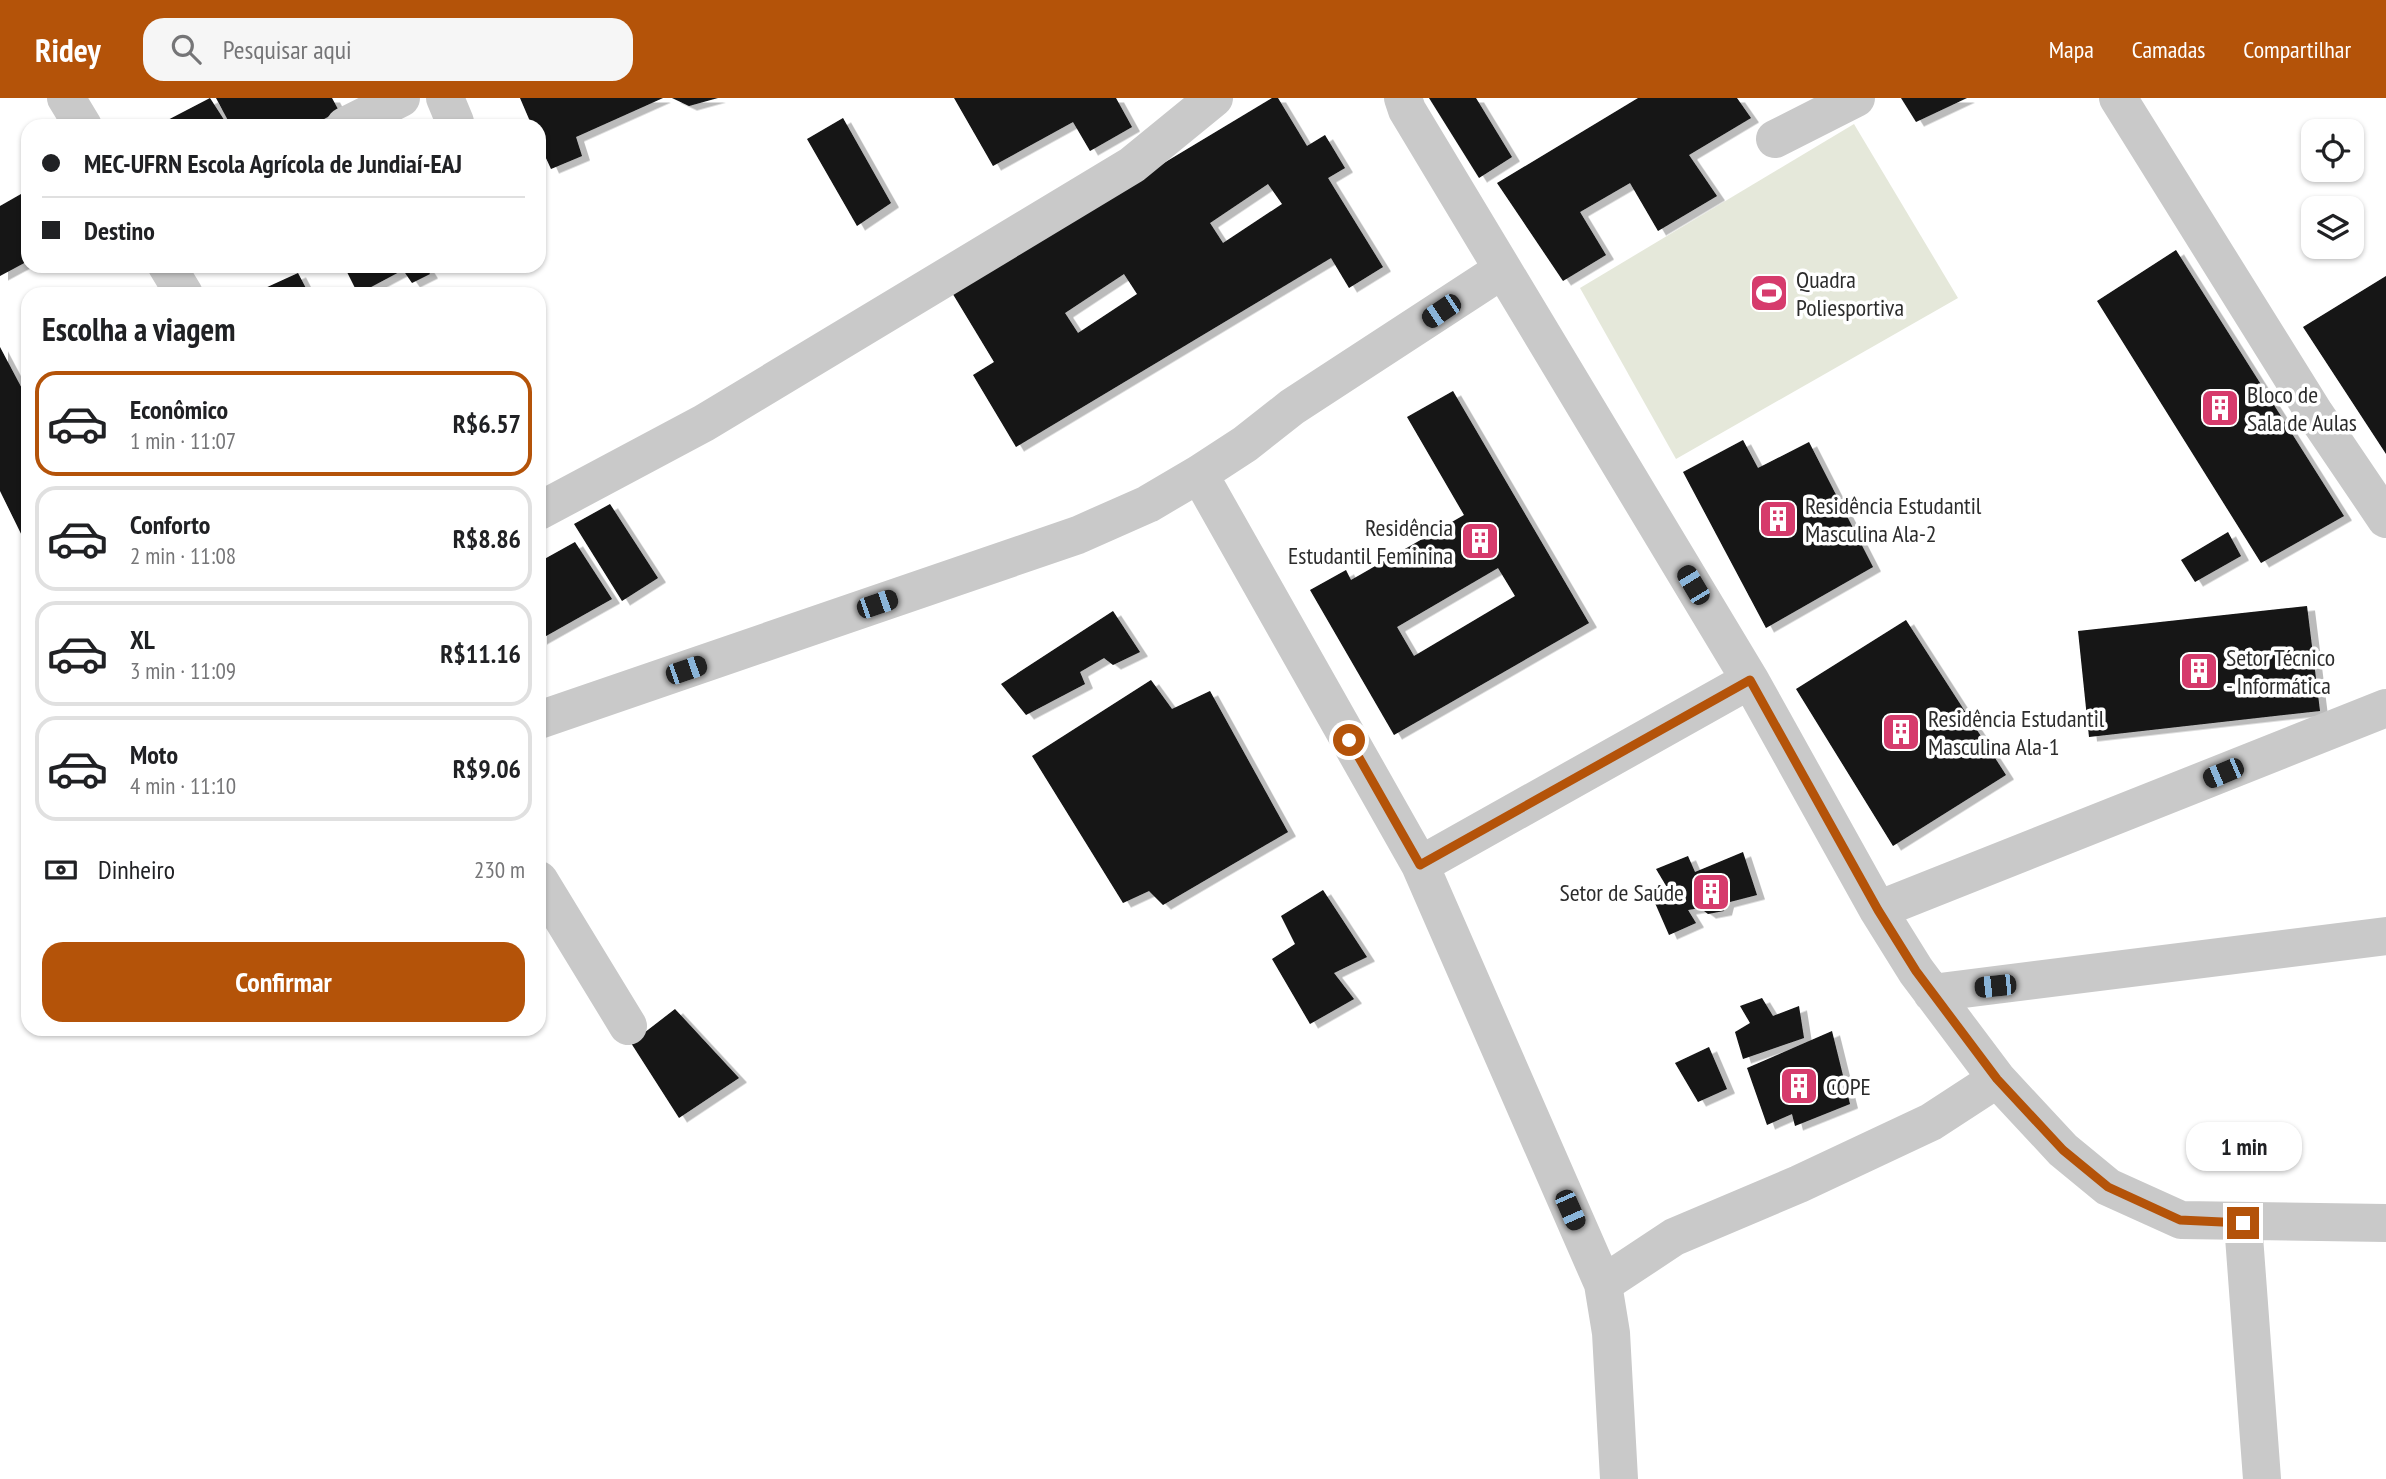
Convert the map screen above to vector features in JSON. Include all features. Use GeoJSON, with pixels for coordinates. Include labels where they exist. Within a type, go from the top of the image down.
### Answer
{"type":"FeatureCollection","features":[{"type":"Feature","properties":{"kind":"lane"},"geometry":{"type":"LineString","coordinates":[[66,98],[79,119]]}},
{"type":"Feature","properties":{"kind":"lane"},"geometry":{"type":"LineString","coordinates":[[359,119],[401,98]]}},
{"type":"Feature","properties":{"kind":"lane"},"geometry":{"type":"LineString","coordinates":[[546,507],[704,423],[1132,165],[1214,98]]}},
{"type":"Feature","properties":{"kind":"lane"},"geometry":{"type":"LineString","coordinates":[[1774,139],[1856,98]]}},
{"type":"Feature","properties":{"kind":"lane"},"geometry":{"type":"LineString","coordinates":[[2118,98],[2315,414],[2386,519]]}},
{"type":"Feature","properties":{"kind":"lane"},"geometry":{"type":"LineString","coordinates":[[1401,102],[1750,680],[1878,910],[1933,993],[1997,1079],[2063,1150],[2108,1187],[2180,1220],[2380,1231]]}},
{"type":"Feature","properties":{"kind":"lane"},"geometry":{"type":"LineString","coordinates":[[547,721],[1078,535],[1148,504],[1245,444],[1292,407],[1502,271]]}},
{"type":"Feature","properties":{"kind":"lane"},"geometry":{"type":"LineString","coordinates":[[1199,474],[1420,865],[1602,1284],[1611,1333],[1619,1479]]}},
{"type":"Feature","properties":{"kind":"lane"},"geometry":{"type":"LineString","coordinates":[[1420,865],[1750,680]]}},
{"type":"Feature","properties":{"kind":"lane"},"geometry":{"type":"LineString","coordinates":[[1878,910],[2386,708]]}},
{"type":"Feature","properties":{"kind":"lane"},"geometry":{"type":"LineString","coordinates":[[546,891],[628,1026]]}},
{"type":"Feature","properties":{"kind":"lane"},"geometry":{"type":"LineString","coordinates":[[1933,993],[2386,936]]}},
{"type":"Feature","properties":{"kind":"lane"},"geometry":{"type":"LineString","coordinates":[[1602,1284],[1674,1237],[1799,1184],[1931,1122],[1997,1079]]}},
{"type":"Feature","properties":{"kind":"lane"},"geometry":{"type":"LineString","coordinates":[[2243,1223],[2262,1479]]}},
{"type":"Feature","properties":{"kind":"shaded area","name":"Quadra Poliesportiva"},"geometry":{"type":"Polygon","coordinates":[[[1854,124],[1958,298],[1676,459],[1580,288],[1854,124]]]}},
{"type":"Feature","properties":{"kind":"building"},"geometry":{"type":"Polygon","coordinates":[[[210,98],[224,119],[170,119],[210,98]]]}},
{"type":"Feature","properties":{"kind":"building"},"geometry":{"type":"Polygon","coordinates":[[[216,98],[332,98],[339,111],[324,119],[227,119],[216,98]]]}},
{"type":"Feature","properties":{"kind":"building"},"geometry":{"type":"Polygon","coordinates":[[[520,98],[663,98],[576,137],[582,156],[551,169],[546,158],[546,119],[529,119],[520,98]]]}},
{"type":"Feature","properties":{"kind":"building"},"geometry":{"type":"Polygon","coordinates":[[[672,98],[718,98],[689,106],[672,98]]]}},
{"type":"Feature","properties":{"kind":"building"},"geometry":{"type":"Polygon","coordinates":[[[954,98],[1116,98],[1132,127],[1090,151],[1073,122],[993,166],[954,98]]]}},
{"type":"Feature","properties":{"kind":"building"},"geometry":{"type":"Polygon","coordinates":[[[1272,98],[1278,98],[1307,146],[1325,135],[1345,168],[1328,178],[1383,267],[1349,288],[1331,258],[1016,447],[973,375],[994,362],[951,291],[1272,98]],[[1268,184],[1210,223],[1223,243],[1282,204],[1268,184]],[[1124,274],[1065,313],[1078,333],[1137,294],[1124,274]]]}},
{"type":"Feature","properties":{"kind":"building"},"geometry":{"type":"Polygon","coordinates":[[[1429,98],[1476,98],[1512,157],[1479,178],[1429,98]]]}},
{"type":"Feature","properties":{"kind":"building"},"geometry":{"type":"Polygon","coordinates":[[[1638,98],[1737,98],[1751,118],[1689,155],[1717,196],[1658,231],[1630,183],[1580,212],[1606,255],[1563,281],[1497,183],[1638,98]]]}},
{"type":"Feature","properties":{"kind":"building"},"geometry":{"type":"Polygon","coordinates":[[[1901,98],[1967,98],[1916,122],[1901,98]]]}},
{"type":"Feature","properties":{"kind":"building"},"geometry":{"type":"Polygon","coordinates":[[[843,118],[891,203],[857,226],[807,139],[843,118]]]}},
{"type":"Feature","properties":{"kind":"building"},"geometry":{"type":"Polygon","coordinates":[[[21,194],[21,265],[0,276],[0,206],[21,194]]]}},
{"type":"Feature","properties":{"kind":"building","name":"Bloco de Sala de Aulas"},"geometry":{"type":"Polygon","coordinates":[[[2176,250],[2344,516],[2261,563],[2097,301],[2176,250]]]}},
{"type":"Feature","properties":{"kind":"building"},"geometry":{"type":"Polygon","coordinates":[[[298,273],[305,287],[267,287],[298,273]]]}},
{"type":"Feature","properties":{"kind":"building"},"geometry":{"type":"Polygon","coordinates":[[[348,273],[397,273],[371,287],[354,287],[348,273]]]}},
{"type":"Feature","properties":{"kind":"building"},"geometry":{"type":"Polygon","coordinates":[[[405,273],[430,274],[412,283],[405,273]]]}},
{"type":"Feature","properties":{"kind":"building"},"geometry":{"type":"Polygon","coordinates":[[[2386,276],[2386,454],[2303,327],[2386,276]]]}},
{"type":"Feature","properties":{"kind":"building"},"geometry":{"type":"Polygon","coordinates":[[[0,347],[21,387],[21,534],[0,491],[0,347]]]}},
{"type":"Feature","properties":{"kind":"building","name":"Residência Estudantil Feminina"},"geometry":{"type":"Polygon","coordinates":[[[1453,391],[1589,623],[1394,735],[1310,590],[1346,570],[1351,580],[1464,515],[1407,417],[1453,391]],[[1498,568],[1397,627],[1414,656],[1515,596],[1498,568]]]}},
{"type":"Feature","properties":{"kind":"building","name":"Residência Estudantil Masculina Ala-2"},"geometry":{"type":"Polygon","coordinates":[[[1743,440],[1758,468],[1809,442],[1873,567],[1766,628],[1683,472],[1743,440]]]}},
{"type":"Feature","properties":{"kind":"building"},"geometry":{"type":"Polygon","coordinates":[[[610,504],[658,578],[622,601],[574,524],[610,504]]]}},
{"type":"Feature","properties":{"kind":"building"},"geometry":{"type":"Polygon","coordinates":[[[2228,532],[2241,556],[2195,582],[2181,560],[2228,532]]]}},
{"type":"Feature","properties":{"kind":"building"},"geometry":{"type":"Polygon","coordinates":[[[575,542],[612,599],[546,636],[546,558],[575,542]]]}},
{"type":"Feature","properties":{"kind":"building","name":"Setor Técnico - Informática"},"geometry":{"type":"Polygon","coordinates":[[[2307,606],[2320,711],[2089,737],[2078,631],[2307,606]]]}},
{"type":"Feature","properties":{"kind":"building"},"geometry":{"type":"Polygon","coordinates":[[[1113,611],[1140,652],[1113,665],[1104,658],[1080,672],[1085,684],[1026,715],[1001,684],[1113,611]]]}},
{"type":"Feature","properties":{"kind":"building","name":"Residência Estudantil Masculina Ala-1"},"geometry":{"type":"Polygon","coordinates":[[[1906,620],[2006,775],[1893,846],[1796,689],[1906,620]]]}},
{"type":"Feature","properties":{"kind":"building"},"geometry":{"type":"Polygon","coordinates":[[[1151,680],[1172,709],[1210,691],[1288,832],[1163,905],[1149,891],[1123,903],[1032,756],[1151,680]]]}},
{"type":"Feature","properties":{"kind":"building","name":"Setor de Saúde"},"geometry":{"type":"Polygon","coordinates":[[[1743,852],[1757,895],[1726,903],[1724,911],[1708,914],[1700,908],[1688,910],[1696,923],[1669,935],[1655,903],[1668,889],[1656,869],[1688,856],[1695,872],[1743,852]]]}},
{"type":"Feature","properties":{"kind":"building"},"geometry":{"type":"Polygon","coordinates":[[[1323,890],[1367,957],[1334,973],[1354,999],[1310,1024],[1272,959],[1295,944],[1281,916],[1323,890]]]}},
{"type":"Feature","properties":{"kind":"building"},"geometry":{"type":"Polygon","coordinates":[[[1762,998],[1773,1016],[1799,1006],[1804,1038],[1743,1059],[1735,1032],[1750,1023],[1740,1006],[1762,998]]]}},
{"type":"Feature","properties":{"kind":"building"},"geometry":{"type":"Polygon","coordinates":[[[675,1009],[739,1078],[679,1118],[631,1043],[675,1009]]]}},
{"type":"Feature","properties":{"kind":"building","name":"COPE"},"geometry":{"type":"Polygon","coordinates":[[[1832,1031],[1850,1104],[1795,1126],[1792,1114],[1767,1125],[1747,1068],[1832,1031]]]}},
{"type":"Feature","properties":{"kind":"building"},"geometry":{"type":"Polygon","coordinates":[[[1709,1047],[1727,1089],[1698,1102],[1675,1063],[1709,1047]]]}},
{"type":"Feature","properties":{"kind":"place","name":"Quadra Poliesportiva"},"geometry":{"type":"Point","coordinates":[1769,293]}},
{"type":"Feature","properties":{"kind":"place","name":"Bloco de Sala de Aulas"},"geometry":{"type":"Point","coordinates":[2220,408]}},
{"type":"Feature","properties":{"kind":"place","name":"Residência Estudantil Masculina Ala-2"},"geometry":{"type":"Point","coordinates":[1778,519]}},
{"type":"Feature","properties":{"kind":"place","name":"Residência Estudantil Feminina"},"geometry":{"type":"Point","coordinates":[1480,541]}},
{"type":"Feature","properties":{"kind":"place","name":"Setor Técnico - Informática"},"geometry":{"type":"Point","coordinates":[2199,671]}},
{"type":"Feature","properties":{"kind":"place","name":"Residência Estudantil Masculina Ala-1"},"geometry":{"type":"Point","coordinates":[1901,732]}},
{"type":"Feature","properties":{"kind":"place","name":"Setor de Saúde"},"geometry":{"type":"Point","coordinates":[1711,892]}},
{"type":"Feature","properties":{"kind":"place","name":"COPE"},"geometry":{"type":"Point","coordinates":[1799,1086]}},
{"type":"Feature","properties":{"kind":"route"},"geometry":{"type":"LineString","coordinates":[[1349,740],[1420,865],[1750,680],[1878,910],[1916,971],[1997,1079],[2063,1150],[2108,1187],[2180,1220],[2243,1223]]}}]}
